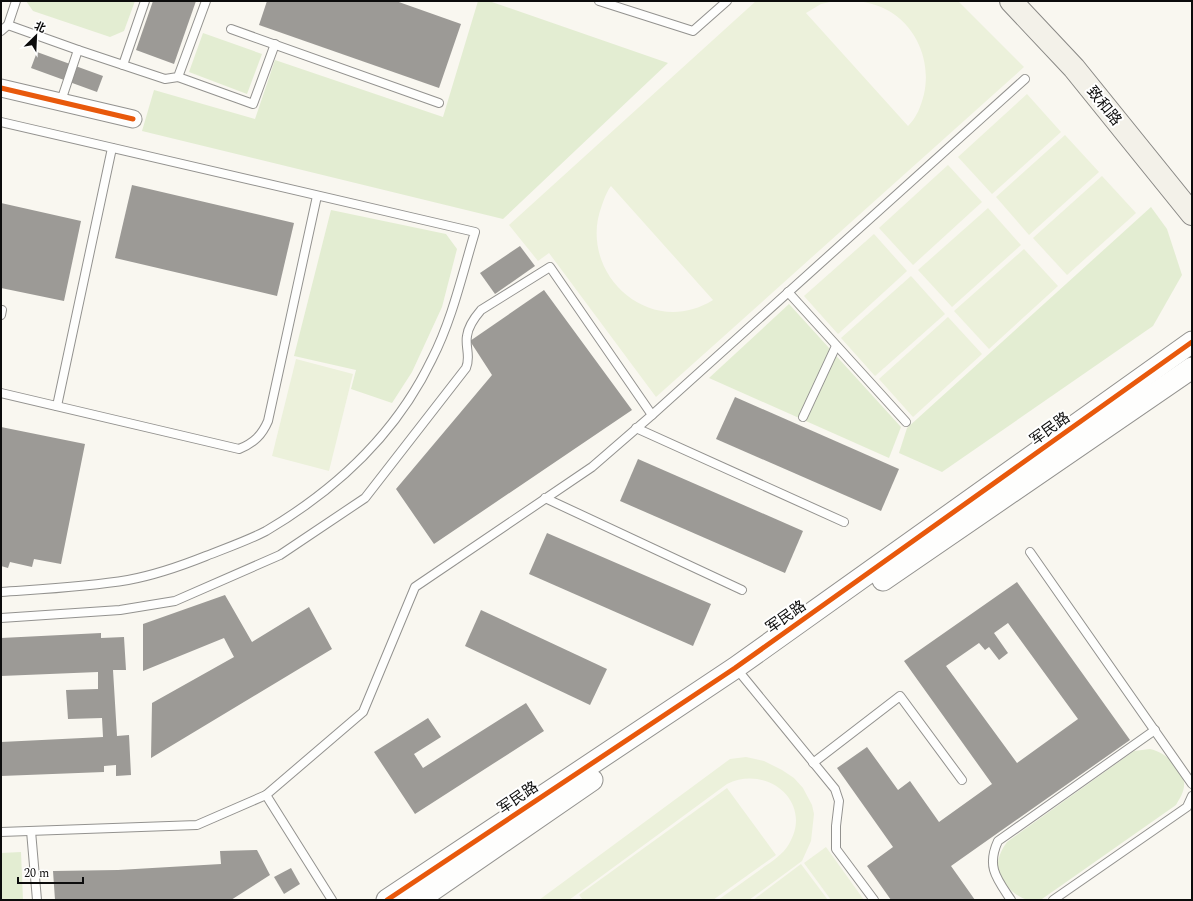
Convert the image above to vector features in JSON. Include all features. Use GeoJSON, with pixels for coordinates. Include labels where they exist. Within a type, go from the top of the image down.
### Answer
{"type":"FeatureCollection","features":[{"type":"Feature","properties":{"kind":"main road","name":"致和路"},"geometry":{"type":"LineString","coordinates":[[1011,1],[1074,68],[1192,214]]}},
{"type":"Feature","properties":{"kind":"street"},"geometry":{"type":"LineString","coordinates":[[1,88],[133,119]]}},
{"type":"Feature","properties":{"kind":"street","name":"军民路"},"geometry":{"type":"LineString","coordinates":[[418,900],[739,672],[1192,342]]}},
{"type":"Feature","properties":{"kind":"street","name":"军民路"},"geometry":{"type":"LineString","coordinates":[[387,900],[739,672],[1192,368]]}},
{"type":"Feature","properties":{"kind":"lane"},"geometry":{"type":"LineString","coordinates":[[1,31],[8,25],[16,1]]}},
{"type":"Feature","properties":{"kind":"lane"},"geometry":{"type":"LineString","coordinates":[[123,65],[145,1]]}},
{"type":"Feature","properties":{"kind":"lane"},"geometry":{"type":"LineString","coordinates":[[178,77],[206,1]]}},
{"type":"Feature","properties":{"kind":"lane"},"geometry":{"type":"LineString","coordinates":[[599,1],[693,32],[727,1]]}},
{"type":"Feature","properties":{"kind":"lane"},"geometry":{"type":"LineString","coordinates":[[8,25],[165,79],[178,77],[253,104],[275,44]]}},
{"type":"Feature","properties":{"kind":"lane"},"geometry":{"type":"LineString","coordinates":[[231,29],[439,103]]}},
{"type":"Feature","properties":{"kind":"lane"},"geometry":{"type":"LineString","coordinates":[[61,101],[78,50]]}},
{"type":"Feature","properties":{"kind":"lane"},"geometry":{"type":"LineString","coordinates":[[1,832],[197,825],[266,795],[363,712],[415,588],[592,467],[652,415],[1025,78]]}},
{"type":"Feature","properties":{"kind":"lane"},"geometry":{"type":"LineString","coordinates":[[1,122],[475,232],[445,328],[432,359],[401,413],[380,440],[331,486],[271,528],[241,543],[186,564],[129,580],[93,585],[1,592]]}},
{"type":"Feature","properties":{"kind":"lane"},"geometry":{"type":"LineString","coordinates":[[57,406],[112,148]]}},
{"type":"Feature","properties":{"kind":"lane"},"geometry":{"type":"LineString","coordinates":[[1,393],[239,449],[248,445],[257,439],[264,431],[268,421],[318,196]]}},
{"type":"Feature","properties":{"kind":"lane"},"geometry":{"type":"LineString","coordinates":[[1,618],[120,610],[175,601],[280,555],[365,498],[467,366],[469,359],[467,336],[471,325],[481,310],[550,267],[652,415]]}},
{"type":"Feature","properties":{"kind":"lane"},"geometry":{"type":"LineString","coordinates":[[788,292],[906,422]]}},
{"type":"Feature","properties":{"kind":"lane"},"geometry":{"type":"LineString","coordinates":[[803,417],[836,346]]}},
{"type":"Feature","properties":{"kind":"lane"},"geometry":{"type":"LineString","coordinates":[[636,428],[844,522]]}},
{"type":"Feature","properties":{"kind":"lane"},"geometry":{"type":"LineString","coordinates":[[545,498],[742,590]]}},
{"type":"Feature","properties":{"kind":"lane"},"geometry":{"type":"LineString","coordinates":[[1030,552],[1192,784]]}},
{"type":"Feature","properties":{"kind":"lane"},"geometry":{"type":"LineString","coordinates":[[739,672],[835,789],[839,801],[836,826],[836,849],[874,900]]}},
{"type":"Feature","properties":{"kind":"lane"},"geometry":{"type":"LineString","coordinates":[[813,763],[900,696],[962,780]]}},
{"type":"Feature","properties":{"kind":"lane"},"geometry":{"type":"LineString","coordinates":[[1012,900],[996,878],[994,872],[994,850],[998,841],[1155,730]]}},
{"type":"Feature","properties":{"kind":"lane"},"geometry":{"type":"LineString","coordinates":[[266,795],[332,900]]}},
{"type":"Feature","properties":{"kind":"lane"},"geometry":{"type":"LineString","coordinates":[[1053,900],[1187,806],[1192,796]]}},
{"type":"Feature","properties":{"kind":"lane"},"geometry":{"type":"LineString","coordinates":[[31,831],[37,900]]}},
{"type":"Feature","properties":{"kind":"green space"},"geometry":{"type":"Polygon","coordinates":[[[26,1],[135,1],[124,31],[110,37],[33,11],[26,1]]]}},
{"type":"Feature","properties":{"kind":"green space"},"geometry":{"type":"Polygon","coordinates":[[[478,1],[489,1],[668,63],[503,219],[142,131],[154,90],[255,119],[275,60],[443,117],[478,1]]]}},
{"type":"Feature","properties":{"kind":"green space"},"geometry":{"type":"Polygon","coordinates":[[[756,1],[835,1],[821,4],[806,13],[908,126],[914,119],[922,103],[926,82],[926,70],[920,47],[908,27],[899,18],[881,7],[858,1],[958,1],[1024,67],[656,397],[549,253],[538,261],[509,225],[756,1]],[[611,186],[602,205],[597,230],[599,254],[609,275],[624,293],[643,305],[665,311],[689,310],[713,300],[611,186]]]}},
{"type":"Feature","properties":{"kind":"green space"},"geometry":{"type":"Polygon","coordinates":[[[203,33],[262,54],[247,94],[189,72],[203,33]]]}},
{"type":"Feature","properties":{"kind":"green space"},"geometry":{"type":"Polygon","coordinates":[[[1027,94],[1061,132],[992,194],[958,157],[1027,94]]]}},
{"type":"Feature","properties":{"kind":"green space"},"geometry":{"type":"Polygon","coordinates":[[[1065,135],[1099,172],[1029,235],[996,197],[1065,135]]]}},
{"type":"Feature","properties":{"kind":"green space"},"geometry":{"type":"Polygon","coordinates":[[[948,165],[982,202],[913,265],[879,228],[948,165]]]}},
{"type":"Feature","properties":{"kind":"green space"},"geometry":{"type":"Polygon","coordinates":[[[1102,176],[1136,213],[1067,275],[1033,238],[1102,176]]]}},
{"type":"Feature","properties":{"kind":"green space"},"geometry":{"type":"Polygon","coordinates":[[[1151,207],[1167,229],[1182,275],[1153,326],[942,472],[899,453],[907,428],[1151,207]]]}},
{"type":"Feature","properties":{"kind":"green space"},"geometry":{"type":"Polygon","coordinates":[[[988,208],[1021,245],[952,307],[918,270],[988,208]]]}},
{"type":"Feature","properties":{"kind":"green space"},"geometry":{"type":"Polygon","coordinates":[[[331,210],[446,234],[457,249],[442,307],[412,372],[392,403],[351,389],[356,370],[294,356],[331,210]]]}},
{"type":"Feature","properties":{"kind":"green space"},"geometry":{"type":"Polygon","coordinates":[[[874,234],[907,271],[838,334],[804,296],[874,234]]]}},
{"type":"Feature","properties":{"kind":"green space"},"geometry":{"type":"Polygon","coordinates":[[[1024,249],[1058,286],[989,349],[954,311],[1024,249]]]}},
{"type":"Feature","properties":{"kind":"green space"},"geometry":{"type":"Polygon","coordinates":[[[911,276],[945,314],[875,376],[841,338],[911,276]]]}},
{"type":"Feature","properties":{"kind":"green space"},"geometry":{"type":"Polygon","coordinates":[[[789,304],[901,427],[889,458],[709,378],[789,304]]]}},
{"type":"Feature","properties":{"kind":"green space"},"geometry":{"type":"Polygon","coordinates":[[[948,317],[982,354],[913,417],[879,379],[948,317]]]}},
{"type":"Feature","properties":{"kind":"green space"},"geometry":{"type":"Polygon","coordinates":[[[296,359],[353,374],[329,471],[272,456],[296,359]]]}},
{"type":"Feature","properties":{"kind":"green space"},"geometry":{"type":"Polygon","coordinates":[[[1150,749],[1161,753],[1172,761],[1183,776],[1184,788],[1176,805],[1042,899],[1024,899],[1014,893],[1005,884],[998,868],[998,864],[999,857],[1007,842],[1134,751],[1150,749]]]}},
{"type":"Feature","properties":{"kind":"green space"},"geometry":{"type":"Polygon","coordinates":[[[746,757],[764,761],[794,778],[803,788],[812,805],[814,814],[811,841],[802,861],[749,900],[718,900],[779,856],[789,844],[795,829],[795,814],[791,801],[782,791],[771,783],[757,779],[742,779],[727,784],[569,900],[539,900],[730,759],[746,757]]]}},
{"type":"Feature","properties":{"kind":"green space"},"geometry":{"type":"Polygon","coordinates":[[[727,788],[776,855],[713,900],[583,900],[579,895],[727,788]]]}},
{"type":"Feature","properties":{"kind":"green space"},"geometry":{"type":"Polygon","coordinates":[[[826,847],[864,900],[831,900],[804,863],[826,847]]]}},
{"type":"Feature","properties":{"kind":"green space"},"geometry":{"type":"Polygon","coordinates":[[[21,852],[23,900],[1,900],[1,853],[21,852]]]}},
{"type":"Feature","properties":{"kind":"green space"},"geometry":{"type":"Polygon","coordinates":[[[801,864],[828,900],[753,900],[801,864]]]}},
{"type":"Feature","properties":{"kind":"building"},"geometry":{"type":"Polygon","coordinates":[[[153,1],[196,1],[174,64],[136,50],[153,1]]]}},
{"type":"Feature","properties":{"kind":"building"},"geometry":{"type":"Polygon","coordinates":[[[267,1],[396,1],[461,24],[439,88],[259,25],[267,1]]]}},
{"type":"Feature","properties":{"kind":"building"},"geometry":{"type":"Polygon","coordinates":[[[37,52],[103,76],[97,92],[31,68],[37,52]]]}},
{"type":"Feature","properties":{"kind":"building"},"geometry":{"type":"Polygon","coordinates":[[[132,185],[294,223],[277,296],[115,258],[132,185]]]}},
{"type":"Feature","properties":{"kind":"building"},"geometry":{"type":"Polygon","coordinates":[[[1,203],[81,221],[64,301],[1,288],[1,203]]]}},
{"type":"Feature","properties":{"kind":"building"},"geometry":{"type":"Polygon","coordinates":[[[520,246],[535,266],[495,294],[480,273],[520,246]]]}},
{"type":"Feature","properties":{"kind":"building"},"geometry":{"type":"Polygon","coordinates":[[[544,290],[632,410],[434,544],[396,489],[492,375],[470,341],[544,290]]]}},
{"type":"Feature","properties":{"kind":"building"},"geometry":{"type":"Polygon","coordinates":[[[735,397],[899,469],[881,511],[716,439],[735,397]]]}},
{"type":"Feature","properties":{"kind":"building"},"geometry":{"type":"Polygon","coordinates":[[[1,427],[85,444],[61,564],[34,559],[32,567],[10,562],[8,568],[1,566],[1,427]]]}},
{"type":"Feature","properties":{"kind":"building"},"geometry":{"type":"Polygon","coordinates":[[[638,459],[803,531],[785,573],[620,501],[638,459]]]}},
{"type":"Feature","properties":{"kind":"building"},"geometry":{"type":"Polygon","coordinates":[[[547,533],[711,604],[693,646],[529,574],[547,533]]]}},
{"type":"Feature","properties":{"kind":"building"},"geometry":{"type":"Polygon","coordinates":[[[1017,582],[1130,740],[951,866],[975,900],[891,900],[867,866],[893,847],[837,768],[867,747],[898,790],[910,781],[939,822],[992,784],[904,661],[1017,582]],[[1008,623],[994,633],[1008,653],[999,660],[989,647],[985,650],[979,643],[946,666],[1017,763],[1078,719],[1008,623]]]}},
{"type":"Feature","properties":{"kind":"building"},"geometry":{"type":"Polygon","coordinates":[[[225,595],[252,642],[309,607],[332,649],[151,758],[152,703],[234,657],[224,638],[143,671],[143,624],[225,595]]]}},
{"type":"Feature","properties":{"kind":"building"},"geometry":{"type":"Polygon","coordinates":[[[481,610],[607,669],[590,705],[465,646],[481,610]]]}},
{"type":"Feature","properties":{"kind":"building"},"geometry":{"type":"Polygon","coordinates":[[[101,633],[101,638],[124,637],[126,670],[113,670],[117,736],[129,735],[131,775],[116,776],[116,765],[104,766],[104,772],[1,776],[1,742],[103,737],[102,718],[68,719],[66,690],[98,689],[98,672],[1,676],[1,638],[101,633]]]}},
{"type":"Feature","properties":{"kind":"building"},"geometry":{"type":"Polygon","coordinates":[[[526,703],[544,731],[415,814],[374,752],[428,718],[441,737],[414,754],[423,768],[526,703]]]}},
{"type":"Feature","properties":{"kind":"building"},"geometry":{"type":"Polygon","coordinates":[[[257,850],[270,875],[231,900],[55,900],[53,871],[118,870],[221,864],[220,851],[257,850]]]}},
{"type":"Feature","properties":{"kind":"building"},"geometry":{"type":"Polygon","coordinates":[[[291,868],[300,884],[284,894],[274,877],[291,868]]]}},
{"type":"Feature","properties":{"kind":"cycle path"},"geometry":{"type":"LineString","coordinates":[[1,88],[133,119]]}},
{"type":"Feature","properties":{"kind":"cycle path"},"geometry":{"type":"LineString","coordinates":[[387,900],[735,668],[1192,342]]}}]}
